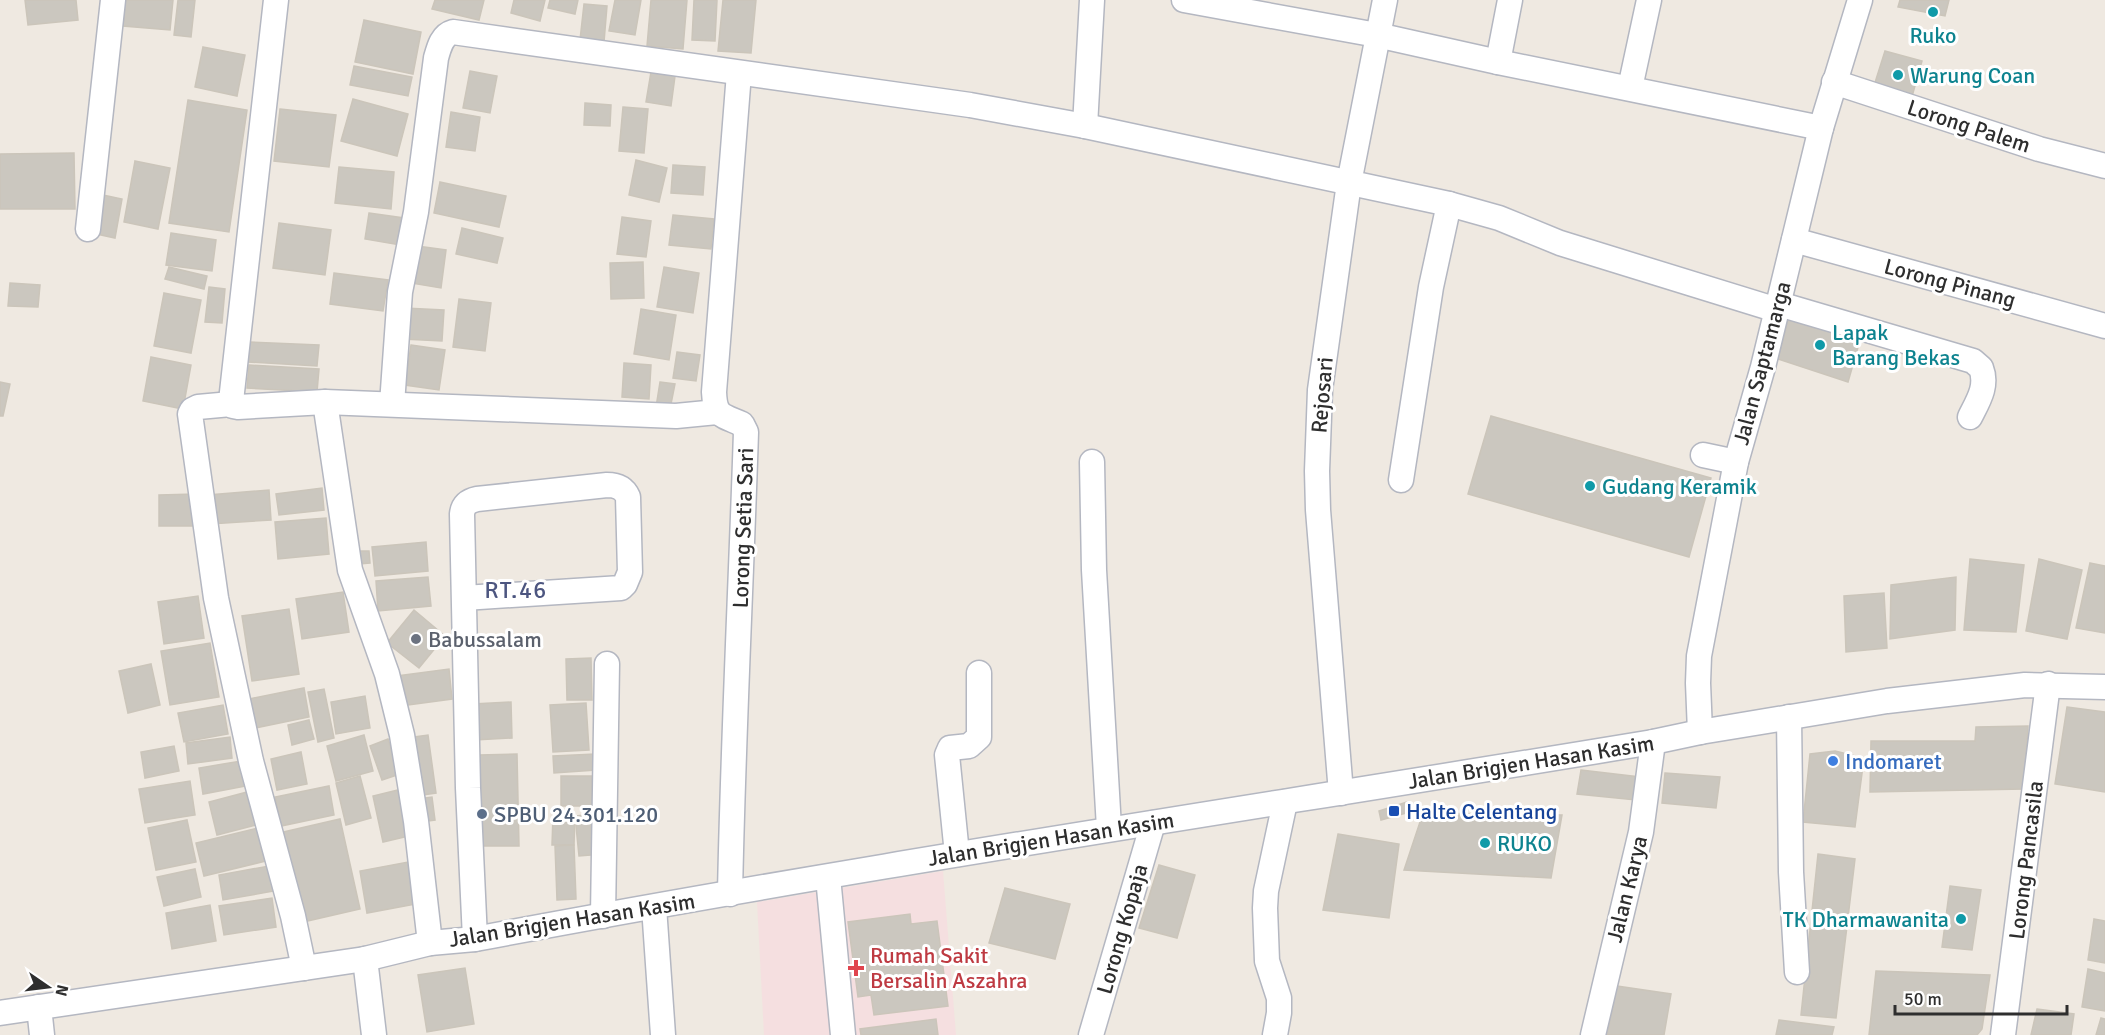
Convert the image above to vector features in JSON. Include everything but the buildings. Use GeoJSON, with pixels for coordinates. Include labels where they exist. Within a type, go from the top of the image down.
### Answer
{"type":"FeatureCollection","features":[{"type":"Feature","properties":{"kind":"street"},"geometry":{"type":"LineString","coordinates":[[88,229],[113,0]]}},
{"type":"Feature","properties":{"kind":"street"},"geometry":{"type":"LineString","coordinates":[[231,404],[276,0]]}},
{"type":"Feature","properties":{"kind":"street"},"geometry":{"type":"LineString","coordinates":[[1085,126],[1092,0]]}},
{"type":"Feature","properties":{"kind":"street"},"geometry":{"type":"LineString","coordinates":[[1184,0],[1253,7],[1498,62],[1821,128]]}},
{"type":"Feature","properties":{"kind":"street","name":"Rejosari"},"geometry":{"type":"LineString","coordinates":[[1341,794],[1317,471],[1320,390],[1349,183],[1385,0]]}},
{"type":"Feature","properties":{"kind":"street"},"geometry":{"type":"LineString","coordinates":[[1498,62],[1510,0]]}},
{"type":"Feature","properties":{"kind":"street"},"geometry":{"type":"LineString","coordinates":[[1630,88],[1649,0]]}},
{"type":"Feature","properties":{"kind":"street","name":"Jalan Saptamarga"},"geometry":{"type":"LineString","coordinates":[[1700,732],[1699,656],[1736,462],[1778,307],[1821,128],[1860,0]]}},
{"type":"Feature","properties":{"kind":"street"},"geometry":{"type":"LineString","coordinates":[[392,404],[400,292],[416,212],[436,58],[443,39],[448,34],[462,33],[970,105],[1085,126],[1449,204],[1500,218],[1560,243],[1972,361],[1981,368],[1983,384],[1981,397],[1970,417]]}},
{"type":"Feature","properties":{"kind":"street"},"geometry":{"type":"LineString","coordinates":[[304,968],[293,916],[253,770],[214,587],[190,414],[198,407],[231,404],[238,407],[325,402],[676,416],[717,412],[714,392],[739,73]]}},
{"type":"Feature","properties":{"kind":"street","name":"Lorong Palem"},"geometry":{"type":"LineString","coordinates":[[1834,82],[2040,149],[2105,166]]}},
{"type":"Feature","properties":{"kind":"street"},"geometry":{"type":"LineString","coordinates":[[1401,480],[1431,287],[1449,204]]}},
{"type":"Feature","properties":{"kind":"street","name":"Lorong Pinang"},"geometry":{"type":"LineString","coordinates":[[1794,240],[2105,326]]}},
{"type":"Feature","properties":{"kind":"street"},"geometry":{"type":"LineString","coordinates":[[325,402],[348,561],[387,674],[402,735],[416,821],[430,943]]}},
{"type":"Feature","properties":{"kind":"street","name":"Lorong Setia Sari"},"geometry":{"type":"LineString","coordinates":[[717,412],[722,417],[742,424],[746,432],[741,604],[732,770],[730,894]]}},
{"type":"Feature","properties":{"kind":"street"},"geometry":{"type":"LineString","coordinates":[[1703,455],[1736,462]]}},
{"type":"Feature","properties":{"kind":"street"},"geometry":{"type":"LineString","coordinates":[[1092,462],[1094,570],[1109,828]]}},
{"type":"Feature","properties":{"kind":"street"},"geometry":{"type":"LineString","coordinates":[[464,598],[621,588],[630,572],[628,497],[625,492],[614,485],[607,484],[477,499],[467,502],[463,509],[462,514],[468,788],[475,939]]}},
{"type":"Feature","properties":{"kind":"street"},"geometry":{"type":"LineString","coordinates":[[603,916],[607,664]]}},
{"type":"Feature","properties":{"kind":"street"},"geometry":{"type":"LineString","coordinates":[[957,854],[947,755],[950,748],[969,746],[979,737],[979,673]]}},
{"type":"Feature","properties":{"kind":"street","name":"Jalan Brigjen Hasan Kasim"},"geometry":{"type":"LineString","coordinates":[[0,1013],[365,959],[430,943],[475,939],[1109,828],[1341,794],[1887,701],[1981,689],[2048,684],[2105,687]]}},
{"type":"Feature","properties":{"kind":"street","name":"Lorong Pancasila"},"geometry":{"type":"LineString","coordinates":[[2003,1035],[2048,684]]}},
{"type":"Feature","properties":{"kind":"street"},"geometry":{"type":"LineString","coordinates":[[1789,717],[1791,873],[1797,972]]}},
{"type":"Feature","properties":{"kind":"street","name":"Jalan Karya"},"geometry":{"type":"LineString","coordinates":[[1593,1035],[1641,832],[1653,742]]}},
{"type":"Feature","properties":{"kind":"street"},"geometry":{"type":"LineString","coordinates":[[1275,1035],[1280,1005],[1267,961],[1265,908],[1266,891],[1285,802]]}},
{"type":"Feature","properties":{"kind":"street","name":"Lorong Kopaja"},"geometry":{"type":"LineString","coordinates":[[1091,1035],[1153,823]]}},
{"type":"Feature","properties":{"kind":"street"},"geometry":{"type":"LineString","coordinates":[[828,877],[843,1035]]}},
{"type":"Feature","properties":{"kind":"street"},"geometry":{"type":"LineString","coordinates":[[654,907],[663,1035]]}},
{"type":"Feature","properties":{"kind":"street"},"geometry":{"type":"LineString","coordinates":[[365,959],[374,1035]]}},
{"type":"Feature","properties":{"kind":"street"},"geometry":{"type":"LineString","coordinates":[[39,1007],[42,1035]]}},
{"type":"Feature","properties":{"kind":"shaded area","name":"Rumah Sakit Bersalin Aszahra"},"geometry":{"type":"Polygon","coordinates":[[[943,871],[956,1035],[764,1035],[757,902],[943,871]]]}},
{"type":"Feature","properties":{"kind":"place","name":"Ruko"},"geometry":{"type":"Point","coordinates":[1933,12]}},
{"type":"Feature","properties":{"kind":"place","name":"Warung Coan"},"geometry":{"type":"Point","coordinates":[1898,75]}},
{"type":"Feature","properties":{"kind":"place","name":"Lapak Barang Bekas"},"geometry":{"type":"Point","coordinates":[1820,345]}},
{"type":"Feature","properties":{"kind":"place","name":"Gudang Keramik"},"geometry":{"type":"Point","coordinates":[1590,486]}},
{"type":"Feature","properties":{"kind":"place","name":"Babussalam"},"geometry":{"type":"Point","coordinates":[416,639]}},
{"type":"Feature","properties":{"kind":"place","name":"Indomaret"},"geometry":{"type":"Point","coordinates":[1833,761]}},
{"type":"Feature","properties":{"kind":"place","name":"Halte Celentang"},"geometry":{"type":"Point","coordinates":[1394,811]}},
{"type":"Feature","properties":{"kind":"place","name":"SPBU 24.301.120"},"geometry":{"type":"Point","coordinates":[482,814]}},
{"type":"Feature","properties":{"kind":"place","name":"RUKO"},"geometry":{"type":"Point","coordinates":[1485,843]}},
{"type":"Feature","properties":{"kind":"place","name":"TK Dharmawanita"},"geometry":{"type":"Point","coordinates":[1961,919]}},
{"type":"Feature","properties":{"kind":"place","name":"Rumah Sakit Bersalin Aszahra"},"geometry":{"type":"Point","coordinates":[856,968]}},
{"type":"Feature","properties":{"kind":"district","name":"RT.46"},"geometry":{"type":"Point","coordinates":[516,590]}}]}
